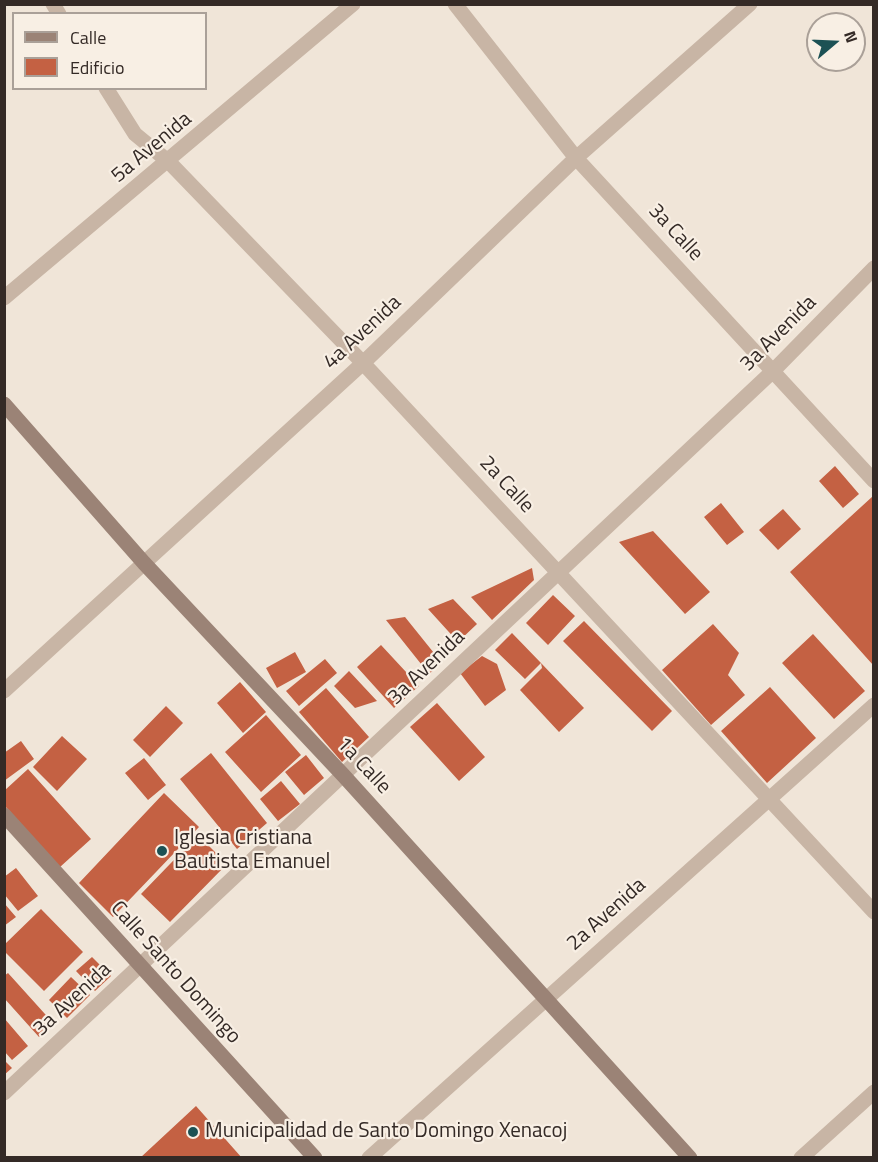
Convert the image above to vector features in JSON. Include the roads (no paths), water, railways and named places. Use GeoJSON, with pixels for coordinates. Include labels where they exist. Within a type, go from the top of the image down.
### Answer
{"type":"FeatureCollection","features":[{"type":"Feature","properties":{"kind":"main road","name":"1a Calle"},"geometry":{"type":"LineString","coordinates":[[4,404],[144,562],[344,776],[690,1158]]}},
{"type":"Feature","properties":{"kind":"main road","name":"Calle Santo Domingo"},"geometry":{"type":"LineString","coordinates":[[4,815],[315,1158]]}},
{"type":"Feature","properties":{"kind":"street","name":"5a Avenida"},"geometry":{"type":"LineString","coordinates":[[4,298],[169,162],[353,4]]}},
{"type":"Feature","properties":{"kind":"street","name":"3a Calle"},"geometry":{"type":"LineString","coordinates":[[455,4],[576,158],[873,481]]}},
{"type":"Feature","properties":{"kind":"street","name":"4a Avenida"},"geometry":{"type":"LineString","coordinates":[[4,691],[363,363],[576,158],[750,4]]}},
{"type":"Feature","properties":{"kind":"street","name":"2a Calle"},"geometry":{"type":"LineString","coordinates":[[107,90],[135,134],[169,162],[363,363],[873,912]]}},
{"type":"Feature","properties":{"kind":"street","name":"3a Avenida"},"geometry":{"type":"LineString","coordinates":[[4,1093],[773,371],[873,268]]}},
{"type":"Feature","properties":{"kind":"street","name":"2a Avenida"},"geometry":{"type":"LineString","coordinates":[[369,1158],[873,705]]}},
{"type":"Feature","properties":{"kind":"street"},"geometry":{"type":"LineString","coordinates":[[801,1158],[873,1092]]}},
{"type":"Feature","properties":{"kind":"place","name":"Iglesia Cristiana Bautista Emanuel"},"geometry":{"type":"Point","coordinates":[162,851]}},
{"type":"Feature","properties":{"kind":"place","name":"Municipalidad de Santo Domingo Xenacoj"},"geometry":{"type":"Point","coordinates":[193,1132]}}]}
